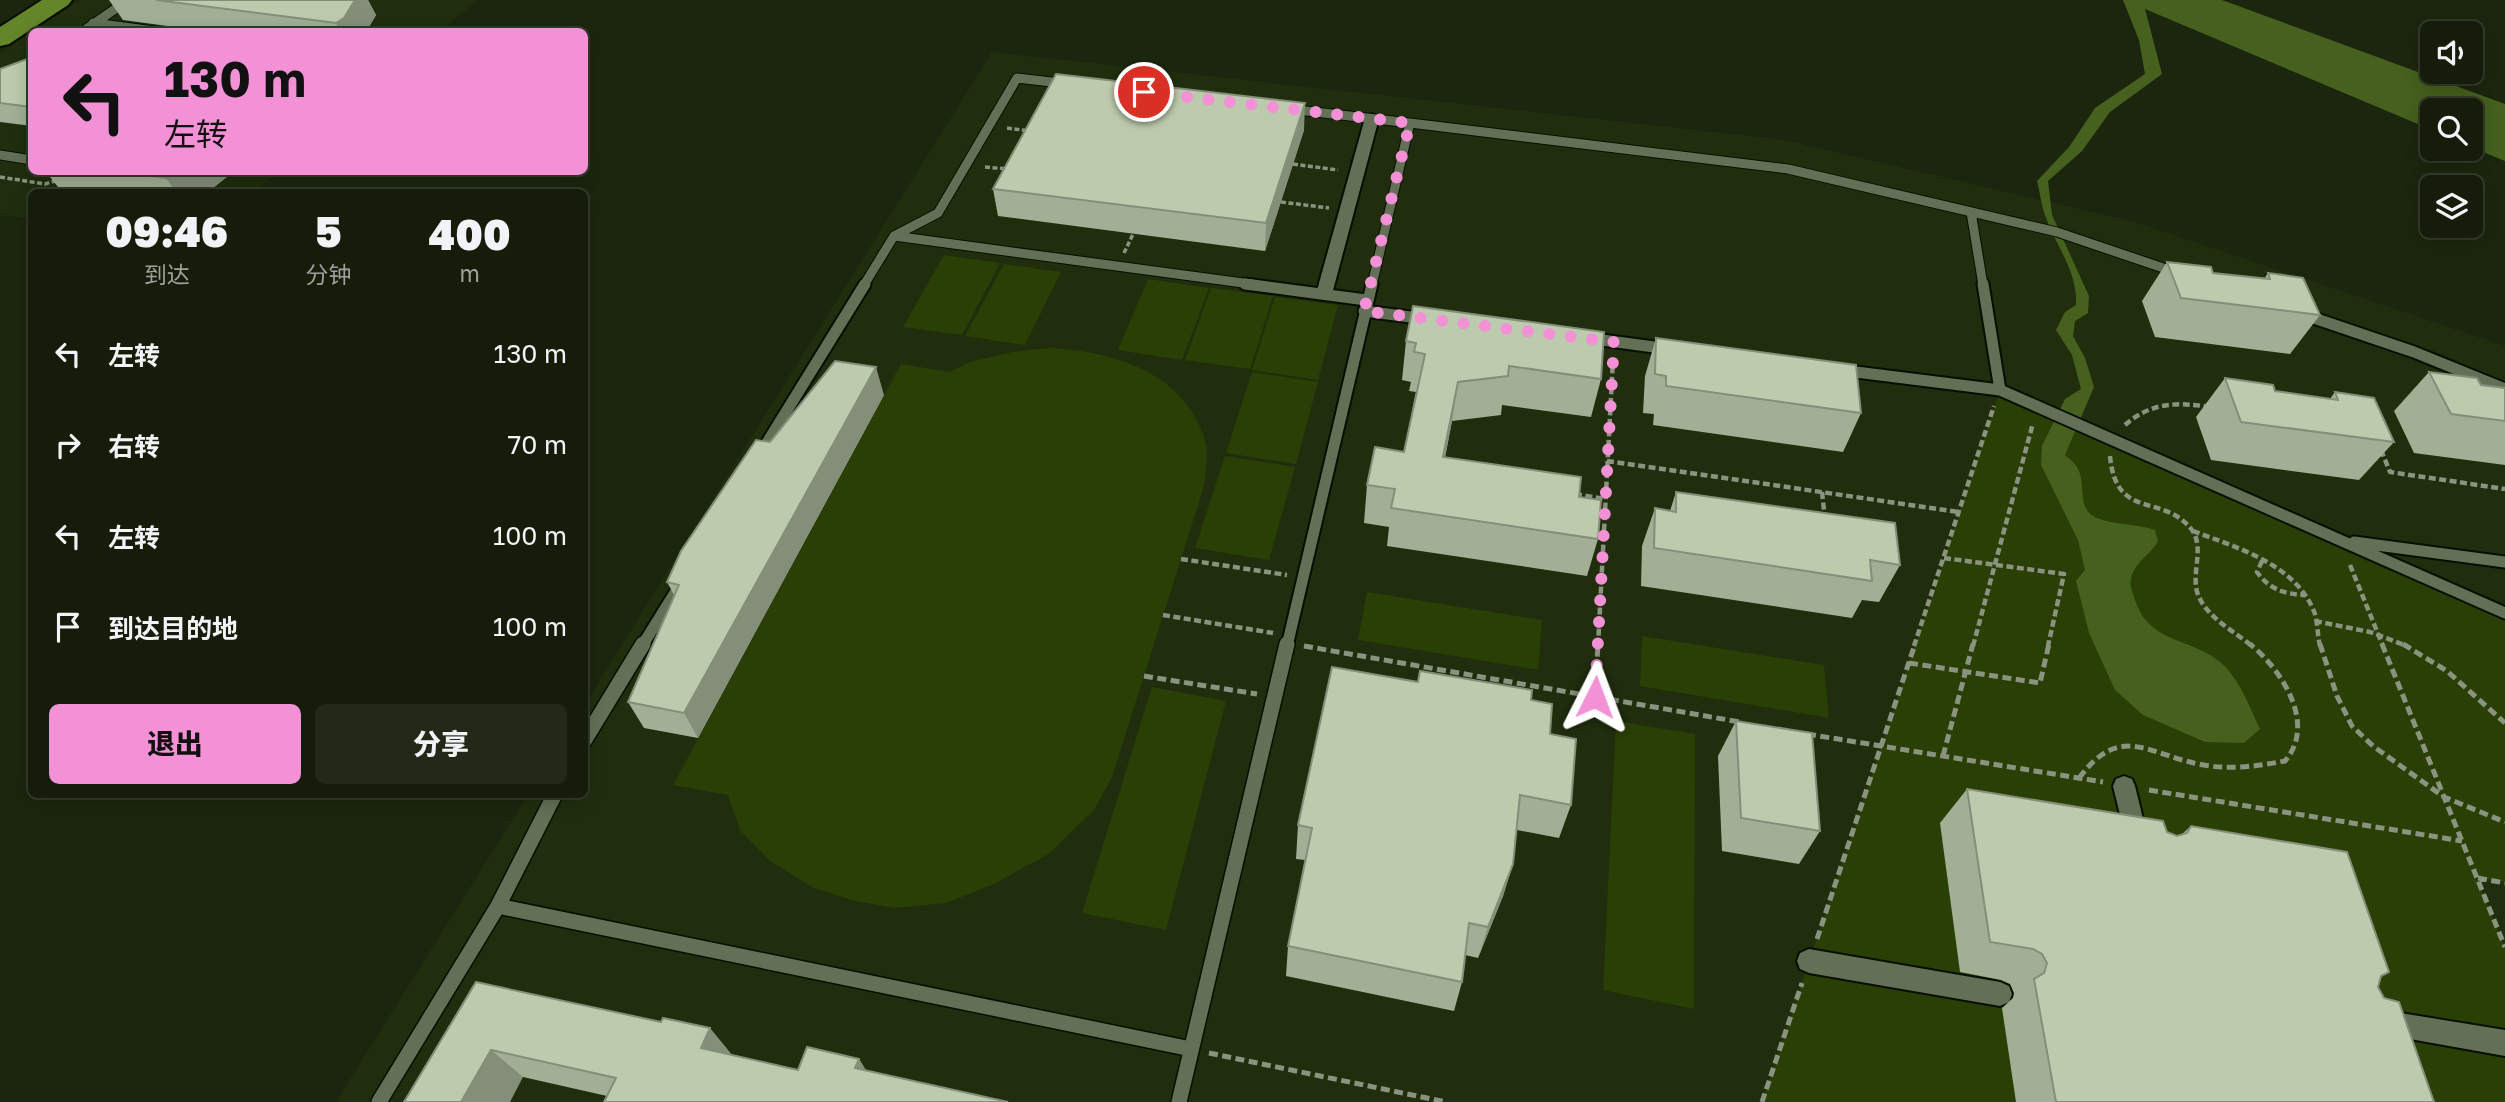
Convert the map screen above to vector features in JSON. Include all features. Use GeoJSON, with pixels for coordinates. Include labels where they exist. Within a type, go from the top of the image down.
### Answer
{"type":"FeatureCollection","features":[{"type":"Feature","properties":{"kind":"main road"},"geometry":{"type":"LineString","coordinates":[[0,38],[60,0]]}},
{"type":"Feature","properties":{"kind":"street"},"geometry":{"type":"LineString","coordinates":[[1324,294],[1372,118]]}},
{"type":"Feature","properties":{"kind":"street"},"geometry":{"type":"LineString","coordinates":[[2124,786],[2142,857]]}},
{"type":"Feature","properties":{"kind":"street"},"geometry":{"type":"LineString","coordinates":[[1809,961],[2000,994]]}},
{"type":"Feature","properties":{"kind":"street"},"geometry":{"type":"LineString","coordinates":[[2359,1018],[2505,1043]]}},
{"type":"Feature","properties":{"kind":"lane"},"geometry":{"type":"LineString","coordinates":[[87,28],[128,0]]}},
{"type":"Feature","properties":{"kind":"lane"},"geometry":{"type":"LineString","coordinates":[[93,23],[131,28]]}},
{"type":"Feature","properties":{"kind":"lane"},"geometry":{"type":"LineString","coordinates":[[750,471],[894,236],[938,214],[1017,78],[1085,86]]}},
{"type":"Feature","properties":{"kind":"lane"},"geometry":{"type":"LineString","coordinates":[[1276,108],[1788,169],[2057,232],[2189,277]]}},
{"type":"Feature","properties":{"kind":"lane"},"geometry":{"type":"LineString","coordinates":[[1179,1102],[1410,123]]}},
{"type":"Feature","properties":{"kind":"lane"},"geometry":{"type":"LineString","coordinates":[[1,155],[28,159]]}},
{"type":"Feature","properties":{"kind":"lane"},"geometry":{"type":"LineString","coordinates":[[1971,212],[2000,390]]}},
{"type":"Feature","properties":{"kind":"lane"},"geometry":{"type":"LineString","coordinates":[[894,236],[1324,294],[1433,319]]}},
{"type":"Feature","properties":{"kind":"lane"},"geometry":{"type":"LineString","coordinates":[[2295,312],[2414,352],[2505,389]]}},
{"type":"Feature","properties":{"kind":"lane"},"geometry":{"type":"LineString","coordinates":[[1572,337],[1682,350]]}},
{"type":"Feature","properties":{"kind":"lane"},"geometry":{"type":"LineString","coordinates":[[1834,369],[2000,390],[2505,613]]}},
{"type":"Feature","properties":{"kind":"lane"},"geometry":{"type":"LineString","coordinates":[[2340,540],[2505,562]]}},
{"type":"Feature","properties":{"kind":"lane"},"geometry":{"type":"LineString","coordinates":[[588,734],[685,576]]}},
{"type":"Feature","properties":{"kind":"lane"},"geometry":{"type":"LineString","coordinates":[[380,1102],[498,906],[553,798]]}},
{"type":"Feature","properties":{"kind":"lane"},"geometry":{"type":"LineString","coordinates":[[498,906],[1191,1049]]}},
{"type":"Feature","properties":{"kind":"path"},"geometry":{"type":"LineString","coordinates":[[989,126],[1043,132]]}},
{"type":"Feature","properties":{"kind":"path"},"geometry":{"type":"LineString","coordinates":[[967,164],[1008,170]]}},
{"type":"Feature","properties":{"kind":"path"},"geometry":{"type":"LineString","coordinates":[[1293,164],[1357,172]]}},
{"type":"Feature","properties":{"kind":"path"},"geometry":{"type":"LineString","coordinates":[[0,177],[45,184],[62,179]]}},
{"type":"Feature","properties":{"kind":"path"},"geometry":{"type":"LineString","coordinates":[[1281,202],[1347,210]]}},
{"type":"Feature","properties":{"kind":"path"},"geometry":{"type":"LineString","coordinates":[[1595,697],[1614,342]]}},
{"type":"Feature","properties":{"kind":"path"},"geometry":{"type":"LineString","coordinates":[[1762,1102],[2000,390]]}},
{"type":"Feature","properties":{"kind":"path"},"geometry":{"type":"LineString","coordinates":[[2078,778],[2096,757],[2114,747],[2154,750],[2190,762],[2238,769],[2285,761],[2297,746],[2297,711],[2266,658],[2200,600],[2193,572],[2197,550],[2193,531],[2175,518],[2132,499],[2116,487],[2109,474],[2110,439],[2138,411],[2175,402],[2215,407]]}},
{"type":"Feature","properties":{"kind":"path"},"geometry":{"type":"LineString","coordinates":[[1943,756],[2038,406]]}},
{"type":"Feature","properties":{"kind":"path"},"geometry":{"type":"LineString","coordinates":[[2381,449],[2390,472],[2505,489]]}},
{"type":"Feature","properties":{"kind":"path"},"geometry":{"type":"LineString","coordinates":[[1608,461],[1959,512]]}},
{"type":"Feature","properties":{"kind":"path"},"geometry":{"type":"LineString","coordinates":[[1822,492],[1827,530]]}},
{"type":"Feature","properties":{"kind":"path"},"geometry":{"type":"LineString","coordinates":[[1564,493],[1605,499]]}},
{"type":"Feature","properties":{"kind":"path"},"geometry":{"type":"LineString","coordinates":[[2189,529],[2262,561],[2287,576],[2304,595],[2314,610],[2324,661],[2353,726],[2373,746],[2444,797],[2505,822]]}},
{"type":"Feature","properties":{"kind":"path"},"geometry":{"type":"LineString","coordinates":[[2340,540],[2505,947]]}},
{"type":"Feature","properties":{"kind":"path"},"geometry":{"type":"LineString","coordinates":[[1909,663],[2040,683],[2064,574],[1944,558]]}},
{"type":"Feature","properties":{"kind":"path"},"geometry":{"type":"LineString","coordinates":[[1181,559],[1301,577]]}},
{"type":"Feature","properties":{"kind":"path"},"geometry":{"type":"LineString","coordinates":[[2262,561],[2257,572],[2265,586],[2287,594],[2304,595]]}},
{"type":"Feature","properties":{"kind":"path"},"geometry":{"type":"LineString","coordinates":[[1163,615],[1745,723]]}},
{"type":"Feature","properties":{"kind":"path"},"geometry":{"type":"LineString","coordinates":[[2315,621],[2378,633],[2425,653],[2462,680],[2505,723]]}},
{"type":"Feature","properties":{"kind":"path"},"geometry":{"type":"LineString","coordinates":[[1144,676],[1274,696]]}},
{"type":"Feature","properties":{"kind":"path"},"geometry":{"type":"LineString","coordinates":[[1799,732],[2462,841]]}},
{"type":"Feature","properties":{"kind":"path"},"geometry":{"type":"LineString","coordinates":[[2477,877],[2505,883]]}},
{"type":"Feature","properties":{"kind":"path"},"geometry":{"type":"LineString","coordinates":[[1191,1049],[1446,1102]]}},
{"type":"Feature","properties":{"kind":"shaded area"},"geometry":{"type":"Polygon","coordinates":[[[80,0],[477,0],[444,28],[39,28],[80,0]]]}},
{"type":"Feature","properties":{"kind":"shaded area"},"geometry":{"type":"Polygon","coordinates":[[[2123,0],[2222,0],[2420,73],[2420,84],[2451,84],[2505,104],[2505,161],[2483,152],[2483,98],[2420,98],[2420,125],[2145,9],[2162,74],[2110,112],[2082,151],[2048,181],[2052,215],[2089,296],[2088,313],[2075,321],[2073,336],[2085,358],[2094,387],[2065,455],[2077,467],[2082,482],[2084,504],[2092,515],[2107,521],[2155,530],[2158,541],[2135,568],[2131,579],[2135,600],[2141,614],[2160,632],[2208,654],[2232,675],[2260,729],[2244,743],[2205,742],[2143,715],[2115,690],[2089,633],[2076,581],[2085,570],[2078,540],[2041,465],[2042,446],[2065,399],[2081,389],[2072,355],[2056,330],[2065,312],[2076,305],[2076,293],[2070,269],[2045,215],[2037,181],[2069,147],[2095,108],[2145,74],[2139,40],[2123,0]]]}},
{"type":"Feature","properties":{"kind":"shaded area"},"geometry":{"type":"Polygon","coordinates":[[[28,34],[28,175],[275,175],[258,189],[28,189],[28,219],[0,215],[0,53],[28,34]]]}},
{"type":"Feature","properties":{"kind":"shaded area"},"geometry":{"type":"Polygon","coordinates":[[[992,52],[1784,140],[2135,222],[2505,346],[2505,1102],[336,1102],[526,798],[588,798],[588,699],[992,52]]]}},
{"type":"Feature","properties":{"kind":"shaded area"},"geometry":{"type":"Polygon","coordinates":[[[944,255],[1000,263],[962,335],[903,327],[944,255]]]}},
{"type":"Feature","properties":{"kind":"shaded area"},"geometry":{"type":"Polygon","coordinates":[[[1004,264],[1061,272],[1025,345],[965,336],[1004,264]]]}},
{"type":"Feature","properties":{"kind":"shaded area"},"geometry":{"type":"Polygon","coordinates":[[[1148,279],[1209,288],[1182,360],[1118,350],[1148,279]]]}},
{"type":"Feature","properties":{"kind":"shaded area"},"geometry":{"type":"Polygon","coordinates":[[[1211,288],[1273,296],[1250,369],[1185,360],[1211,288]]]}},
{"type":"Feature","properties":{"kind":"shaded area"},"geometry":{"type":"Polygon","coordinates":[[[1275,297],[1338,305],[1318,380],[1252,370],[1275,297]]]}},
{"type":"Feature","properties":{"kind":"shaded area"},"geometry":{"type":"Polygon","coordinates":[[[1048,348],[1119,360],[1141,368],[1161,380],[1179,395],[1194,414],[1206,443],[1204,486],[1112,777],[1094,810],[1050,853],[994,884],[946,903],[894,908],[855,901],[814,888],[770,861],[740,830],[728,795],[673,785],[901,364],[950,372],[970,362],[1012,352],[1048,348]]]}},
{"type":"Feature","properties":{"kind":"shaded area"},"geometry":{"type":"Polygon","coordinates":[[[1252,372],[1318,382],[1296,464],[1226,453],[1252,372]]]}},
{"type":"Feature","properties":{"kind":"shaded area"},"geometry":{"type":"Polygon","coordinates":[[[2000,390],[2505,613],[2505,883],[2477,878],[2505,947],[2505,1102],[1762,1102],[2000,390]]]}},
{"type":"Feature","properties":{"kind":"shaded area"},"geometry":{"type":"Polygon","coordinates":[[[1225,456],[1295,467],[1269,560],[1195,548],[1225,456]]]}},
{"type":"Feature","properties":{"kind":"shaded area"},"geometry":{"type":"Polygon","coordinates":[[[1367,592],[1542,620],[1538,670],[1358,640],[1367,592]]]}},
{"type":"Feature","properties":{"kind":"shaded area"},"geometry":{"type":"Polygon","coordinates":[[[1642,636],[1824,665],[1829,718],[1640,686],[1642,636]]]}},
{"type":"Feature","properties":{"kind":"shaded area"},"geometry":{"type":"Polygon","coordinates":[[[1152,687],[1226,701],[1166,930],[1082,913],[1152,687]]]}},
{"type":"Feature","properties":{"kind":"shaded area"},"geometry":{"type":"Polygon","coordinates":[[[1616,721],[1695,734],[1694,1009],[1603,990],[1616,721]]]}},
{"type":"Feature","properties":{"kind":"building"},"geometry":{"type":"Polygon","coordinates":[[[156,0],[355,0],[344,18],[336,23],[156,0]]]}},
{"type":"Feature","properties":{"kind":"building"},"geometry":{"type":"Polygon","coordinates":[[[28,59],[28,106],[0,103],[0,69],[28,59]]]}},
{"type":"Feature","properties":{"kind":"building"},"geometry":{"type":"Polygon","coordinates":[[[1056,74],[1305,103],[1266,223],[993,189],[1056,74]]]}},
{"type":"Feature","properties":{"kind":"building"},"geometry":{"type":"Polygon","coordinates":[[[143,175],[176,175],[166,178],[143,175]]]}},
{"type":"Feature","properties":{"kind":"building"},"geometry":{"type":"Polygon","coordinates":[[[2167,262],[2211,267],[2213,273],[2270,279],[2268,273],[2303,278],[2320,315],[2181,298],[2167,262]]]}},
{"type":"Feature","properties":{"kind":"building"},"geometry":{"type":"Polygon","coordinates":[[[1413,306],[1604,332],[1601,379],[1509,366],[1508,376],[1458,382],[1443,457],[1581,477],[1579,497],[1601,500],[1598,539],[1391,508],[1395,489],[1367,485],[1375,447],[1404,452],[1425,354],[1414,352],[1416,343],[1406,341],[1413,306]]]}},
{"type":"Feature","properties":{"kind":"building"},"geometry":{"type":"Polygon","coordinates":[[[1656,338],[1856,365],[1861,413],[1666,386],[1666,376],[1655,374],[1656,338]]]}},
{"type":"Feature","properties":{"kind":"building"},"geometry":{"type":"Polygon","coordinates":[[[835,361],[876,367],[684,713],[628,702],[679,585],[667,582],[681,551],[756,440],[770,442],[835,361]]]}},
{"type":"Feature","properties":{"kind":"building"},"geometry":{"type":"Polygon","coordinates":[[[2429,372],[2477,378],[2481,385],[2505,388],[2505,421],[2451,414],[2429,372]]]}},
{"type":"Feature","properties":{"kind":"building"},"geometry":{"type":"Polygon","coordinates":[[[2225,378],[2273,385],[2275,391],[2338,400],[2335,392],[2374,398],[2394,442],[2241,422],[2225,378]]]}},
{"type":"Feature","properties":{"kind":"building"},"geometry":{"type":"Polygon","coordinates":[[[1676,492],[1895,523],[1900,565],[1870,560],[1872,581],[1654,548],[1655,508],[1676,512],[1676,492]]]}},
{"type":"Feature","properties":{"kind":"building"},"geometry":{"type":"Polygon","coordinates":[[[1332,667],[1418,682],[1420,671],[1532,690],[1531,700],[1552,704],[1550,734],[1576,739],[1571,805],[1520,795],[1513,864],[1488,927],[1469,923],[1462,982],[1288,946],[1312,828],[1298,825],[1332,667]]]}},
{"type":"Feature","properties":{"kind":"building"},"geometry":{"type":"Polygon","coordinates":[[[1736,721],[1812,733],[1820,831],[1741,818],[1736,721]]]}},
{"type":"Feature","properties":{"kind":"building"},"geometry":{"type":"Polygon","coordinates":[[[1967,789],[2163,821],[2167,832],[2177,836],[2187,833],[2191,826],[2347,852],[2389,972],[2381,976],[2378,987],[2384,998],[2399,1002],[2434,1102],[2056,1102],[2034,979],[2044,973],[2047,963],[2042,954],[2033,949],[1990,942],[1967,789]]]}},
{"type":"Feature","properties":{"kind":"building"},"geometry":{"type":"Polygon","coordinates":[[[476,982],[661,1022],[663,1018],[710,1028],[701,1048],[798,1070],[807,1047],[859,1059],[855,1068],[1008,1102],[604,1102],[616,1078],[491,1050],[461,1102],[404,1102],[476,982]]]}},
{"type":"Feature","properties":{"kind":"route"},"geometry":{"type":"LineString","coordinates":[[1144,92],[1410,123],[1364,311],[1614,342],[1595,697]]}}]}
